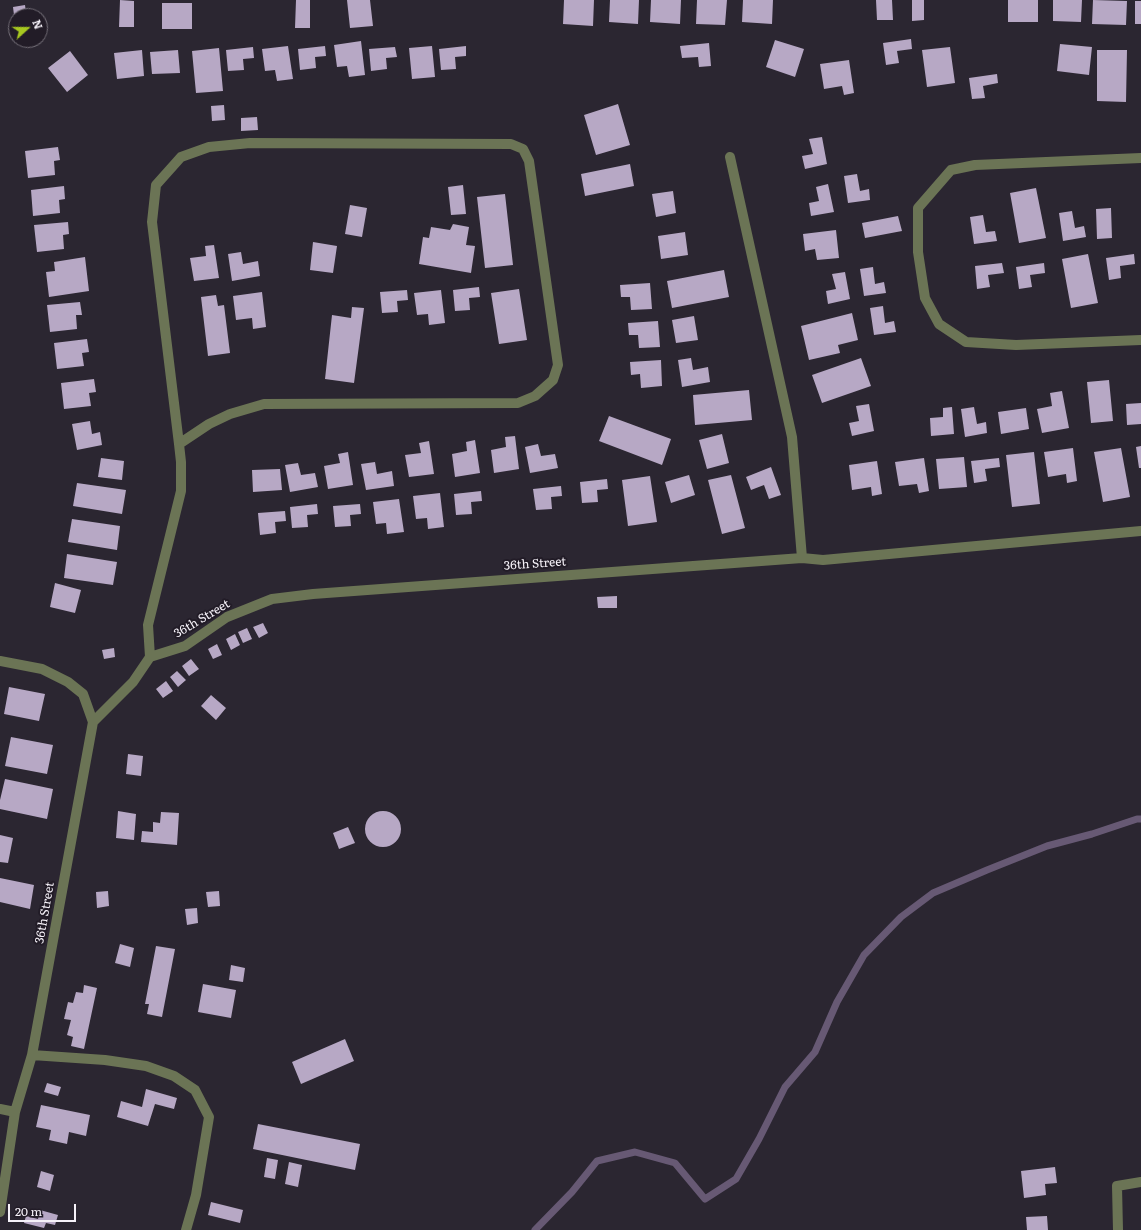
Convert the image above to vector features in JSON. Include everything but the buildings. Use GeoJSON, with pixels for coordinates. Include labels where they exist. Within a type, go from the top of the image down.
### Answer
{"type":"FeatureCollection","features":[{"type":"Feature","properties":{"kind":"street"},"geometry":{"type":"LineString","coordinates":[[0,661],[42,669],[68,682],[83,694],[93,722],[133,682],[150,657],[148,625],[181,491],[181,462],[152,222],[156,185],[181,157],[210,147],[250,143],[511,144],[524,149],[529,161],[558,365],[553,380],[535,396],[518,403],[264,404],[230,414],[210,424],[179,444]]}},
{"type":"Feature","properties":{"kind":"street"},"geometry":{"type":"LineString","coordinates":[[730,157],[792,437],[802,558]]}},
{"type":"Feature","properties":{"kind":"street"},"geometry":{"type":"LineString","coordinates":[[1141,158],[976,165],[951,170],[918,208],[918,252],[925,298],[939,324],[966,342],[1016,345],[1141,340]]}},
{"type":"Feature","properties":{"kind":"street","name":"36th Street"},"geometry":{"type":"LineString","coordinates":[[150,657],[185,646],[227,617],[272,599],[802,558],[823,560],[1141,531]]}},
{"type":"Feature","properties":{"kind":"street","name":"36th Street"},"geometry":{"type":"LineString","coordinates":[[0,1212],[15,1112],[32,1055],[93,722]]}},
{"type":"Feature","properties":{"kind":"street"},"geometry":{"type":"LineString","coordinates":[[32,1055],[105,1060],[146,1066],[174,1076],[195,1090],[209,1117],[196,1195],[186,1230]]}},
{"type":"Feature","properties":{"kind":"street"},"geometry":{"type":"LineString","coordinates":[[0,1109],[15,1112]]}},
{"type":"Feature","properties":{"kind":"street"},"geometry":{"type":"LineString","coordinates":[[1118,1230],[1117,1186],[1141,1182]]}},
{"type":"Feature","properties":{"kind":"waterway"},"geometry":{"type":"LineString","coordinates":[[535,1230],[572,1192],[597,1161],[635,1152],[675,1163],[705,1199],[736,1179],[759,1139],[785,1087],[815,1052],[837,1002],[864,955],[901,917],[933,893],[987,870],[1047,846],[1141,819]]}}]}
